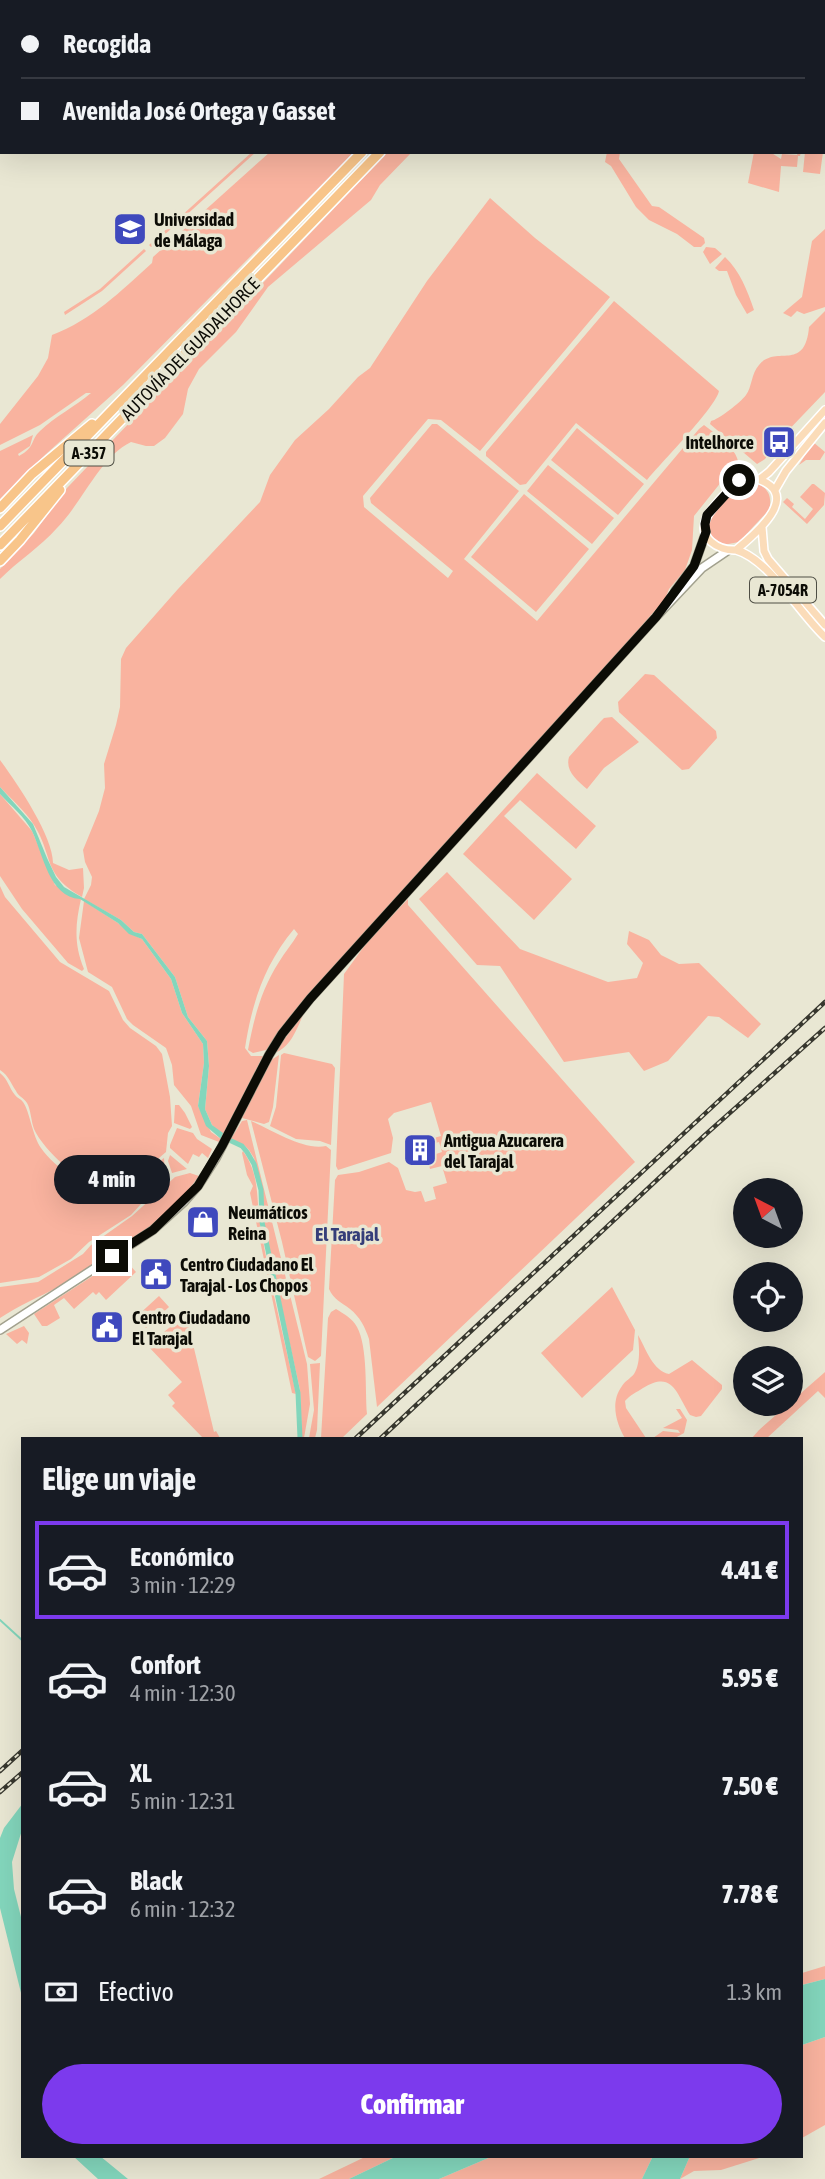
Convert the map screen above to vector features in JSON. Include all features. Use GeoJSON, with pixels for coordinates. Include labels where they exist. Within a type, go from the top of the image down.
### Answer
{"type":"FeatureCollection","features":[{"type":"Feature","properties":{"kind":"highway","name":"AUTOVÍA DEL GUADALHORCE"},"geometry":{"type":"LineString","coordinates":[[0,526],[360,154]]}},
{"type":"Feature","properties":{"kind":"highway","name":"AUTOVÍA DEL GUADALHORCE"},"geometry":{"type":"LineString","coordinates":[[0,545],[378,154]]}},
{"type":"Feature","properties":{"kind":"highway"},"geometry":{"type":"LineString","coordinates":[[0,561],[61,489],[177,362]]}},
{"type":"Feature","properties":{"kind":"highway"},"geometry":{"type":"LineString","coordinates":[[0,508],[50,458],[118,403]]}},
{"type":"Feature","properties":{"kind":"main road"},"geometry":{"type":"LineString","coordinates":[[760,480],[825,410]]}},
{"type":"Feature","properties":{"kind":"main road"},"geometry":{"type":"LineString","coordinates":[[775,490],[765,481],[751,477],[739,480],[707,515],[706,532],[711,543],[722,551],[736,550],[762,526],[772,514],[776,504],[775,490],[786,471],[825,423]]}},
{"type":"Feature","properties":{"kind":"main road","name":"A-7054R"},"geometry":{"type":"LineString","coordinates":[[762,526],[764,551],[768,559],[825,625]]}},
{"type":"Feature","properties":{"kind":"main road"},"geometry":{"type":"LineString","coordinates":[[656,617],[694,566],[706,532]]}},
{"type":"Feature","properties":{"kind":"main road","name":"A-7054R"},"geometry":{"type":"LineString","coordinates":[[736,550],[762,564],[825,637]]}},
{"type":"Feature","properties":{"kind":"main road"},"geometry":{"type":"LineString","coordinates":[[0,1330],[153,1230],[198,1186],[226,1139],[269,1055],[310,999],[656,617],[702,568],[727,551]]}},
{"type":"Feature","properties":{"kind":"shaded area"},"geometry":{"type":"Polygon","coordinates":[[[250,154],[254,154],[151,247],[149,245],[250,154]]]}},
{"type":"Feature","properties":{"kind":"shaded area"},"geometry":{"type":"Polygon","coordinates":[[[268,154],[352,154],[123,385],[0,499],[0,451],[33,435],[30,446],[18,454],[19,456],[24,453],[30,447],[37,434],[91,393],[86,393],[40,425],[0,445],[0,424],[38,376],[48,358],[52,335],[93,313],[152,263],[153,257],[268,154]]]}},
{"type":"Feature","properties":{"kind":"shaded area"},"geometry":{"type":"Polygon","coordinates":[[[386,154],[410,154],[380,185],[371,200],[268,287],[236,332],[199,369],[188,389],[183,414],[165,438],[154,446],[131,442],[120,449],[101,469],[57,528],[0,579],[0,569],[34,533],[67,488],[386,154]]]}},
{"type":"Feature","properties":{"kind":"shaded area"},"geometry":{"type":"Polygon","coordinates":[[[607,154],[620,154],[619,159],[652,206],[659,207],[704,238],[705,243],[701,247],[694,247],[677,234],[649,220],[636,207],[611,166],[605,162],[607,154]]]}},
{"type":"Feature","properties":{"kind":"shaded area"},"geometry":{"type":"Polygon","coordinates":[[[754,154],[773,154],[781,159],[782,154],[800,154],[797,167],[781,166],[779,192],[748,183],[754,154]]]}},
{"type":"Feature","properties":{"kind":"shaded area"},"geometry":{"type":"Polygon","coordinates":[[[805,154],[823,154],[820,174],[803,172],[805,154]]]}},
{"type":"Feature","properties":{"kind":"shaded area"},"geometry":{"type":"Polygon","coordinates":[[[490,198],[535,238],[610,297],[480,451],[441,420],[428,419],[363,496],[364,507],[448,578],[453,571],[371,503],[370,498],[432,424],[437,424],[519,491],[464,559],[537,621],[704,425],[733,450],[739,464],[739,472],[726,476],[694,516],[692,550],[685,570],[669,589],[665,599],[297,1008],[266,1050],[253,1053],[248,1050],[259,1004],[267,983],[298,934],[294,929],[275,956],[261,985],[251,1015],[245,1048],[251,1056],[263,1056],[223,1135],[212,1125],[205,1109],[209,1066],[207,1041],[188,1017],[175,977],[142,934],[134,932],[121,920],[84,899],[92,877],[83,850],[105,788],[104,764],[120,707],[121,659],[126,648],[178,589],[260,502],[270,475],[295,440],[370,368],[427,281],[490,198]]]}},
{"type":"Feature","properties":{"kind":"shaded area"},"geometry":{"type":"Polygon","coordinates":[[[825,229],[825,307],[804,314],[797,311],[791,317],[783,313],[802,297],[812,241],[825,229]]]}},
{"type":"Feature","properties":{"kind":"shaded area"},"geometry":{"type":"Polygon","coordinates":[[[706,247],[715,248],[722,254],[710,264],[703,252],[706,247]]]}},
{"type":"Feature","properties":{"kind":"shaded area"},"geometry":{"type":"Polygon","coordinates":[[[144,249],[146,251],[102,291],[65,315],[64,312],[100,289],[144,249]]]}},
{"type":"Feature","properties":{"kind":"shaded area"},"geometry":{"type":"Polygon","coordinates":[[[725,257],[739,275],[749,295],[754,310],[747,314],[727,271],[715,268],[725,257]]]}},
{"type":"Feature","properties":{"kind":"shaded area"},"geometry":{"type":"Polygon","coordinates":[[[614,301],[719,391],[716,399],[647,480],[576,423],[526,484],[520,485],[486,456],[486,452],[614,301]]]}},
{"type":"Feature","properties":{"kind":"shaded area"},"geometry":{"type":"Polygon","coordinates":[[[825,311],[825,392],[779,440],[765,459],[757,464],[710,424],[711,421],[743,398],[748,392],[756,369],[766,359],[796,354],[802,349],[809,327],[825,311]]]}},
{"type":"Feature","properties":{"kind":"shaded area"},"geometry":{"type":"Polygon","coordinates":[[[577,428],[644,484],[618,515],[551,460],[577,428]]]}},
{"type":"Feature","properties":{"kind":"shaded area"},"geometry":{"type":"Polygon","coordinates":[[[813,442],[825,452],[820,460],[806,460],[799,465],[813,442]]]}},
{"type":"Feature","properties":{"kind":"shaded area"},"geometry":{"type":"Polygon","coordinates":[[[548,465],[614,518],[592,544],[527,491],[548,465]]]}},
{"type":"Feature","properties":{"kind":"shaded area"},"geometry":{"type":"Polygon","coordinates":[[[753,482],[768,492],[769,510],[739,542],[723,545],[711,536],[710,519],[729,496],[753,482]]]}},
{"type":"Feature","properties":{"kind":"shaded area"},"geometry":{"type":"Polygon","coordinates":[[[812,484],[825,493],[824,505],[807,524],[783,502],[787,498],[805,519],[813,509],[800,497],[812,484]]]}},
{"type":"Feature","properties":{"kind":"shaded area"},"geometry":{"type":"Polygon","coordinates":[[[524,494],[589,549],[536,612],[471,557],[524,494]]]}},
{"type":"Feature","properties":{"kind":"shaded area"},"geometry":{"type":"Polygon","coordinates":[[[645,674],[654,675],[716,731],[717,738],[689,769],[682,770],[619,712],[618,702],[645,674]]]}},
{"type":"Feature","properties":{"kind":"shaded area"},"geometry":{"type":"Polygon","coordinates":[[[612,717],[639,742],[604,768],[587,789],[570,771],[569,757],[604,718],[612,717]]]}},
{"type":"Feature","properties":{"kind":"shaded area"},"geometry":{"type":"Polygon","coordinates":[[[0,760],[41,825],[53,863],[69,870],[83,868],[82,897],[60,881],[34,825],[0,787],[0,760]]]}},
{"type":"Feature","properties":{"kind":"shaded area"},"geometry":{"type":"Polygon","coordinates":[[[537,773],[596,826],[576,849],[520,800],[504,816],[572,879],[534,920],[463,854],[537,773]]]}},
{"type":"Feature","properties":{"kind":"shaded area"},"geometry":{"type":"Polygon","coordinates":[[[0,794],[32,831],[55,885],[81,899],[76,935],[84,969],[82,971],[68,963],[22,909],[0,876],[0,794]]]}},
{"type":"Feature","properties":{"kind":"shaded area"},"geometry":{"type":"Polygon","coordinates":[[[447,872],[520,949],[608,982],[637,978],[643,963],[627,944],[629,931],[649,940],[661,955],[679,964],[699,963],[761,1024],[748,1038],[719,1017],[708,1016],[668,1061],[644,1071],[629,1052],[564,1062],[500,966],[477,965],[419,899],[447,872]]]}},
{"type":"Feature","properties":{"kind":"shaded area"},"geometry":{"type":"Polygon","coordinates":[[[0,886],[5,897],[60,962],[109,991],[123,1020],[162,1054],[172,1126],[168,1133],[166,1152],[124,1187],[100,1187],[86,1181],[59,1161],[34,1129],[27,1103],[0,1070],[0,886]]]}},
{"type":"Feature","properties":{"kind":"shaded area"},"geometry":{"type":"Polygon","coordinates":[[[408,899],[408,905],[635,1162],[377,1407],[366,1330],[357,1315],[335,1298],[329,1289],[335,1180],[338,1175],[359,1172],[389,1162],[398,1168],[406,1190],[421,1191],[425,1202],[436,1199],[433,1187],[447,1183],[442,1166],[430,1169],[427,1157],[442,1152],[439,1142],[424,1146],[423,1141],[441,1136],[431,1102],[394,1113],[388,1119],[393,1138],[391,1153],[338,1170],[336,1166],[344,974],[368,941],[408,899]]]}},
{"type":"Feature","properties":{"kind":"shaded area"},"geometry":{"type":"Polygon","coordinates":[[[84,901],[129,933],[142,939],[171,979],[182,1013],[203,1044],[204,1063],[198,1106],[211,1132],[221,1139],[219,1142],[201,1135],[191,1106],[174,1085],[172,1065],[166,1048],[133,1025],[127,1019],[112,987],[88,972],[79,938],[84,901]]]}},
{"type":"Feature","properties":{"kind":"shaded area"},"geometry":{"type":"Polygon","coordinates":[[[304,1013],[289,1042],[274,1053],[304,1013]]]}},
{"type":"Feature","properties":{"kind":"shaded area"},"geometry":{"type":"Polygon","coordinates":[[[284,1053],[332,1064],[335,1068],[331,1145],[296,1139],[270,1126],[276,1107],[281,1055],[284,1053]]]}},
{"type":"Feature","properties":{"kind":"shaded area"},"geometry":{"type":"Polygon","coordinates":[[[279,1055],[269,1122],[264,1124],[242,1118],[271,1060],[279,1055]]]}},
{"type":"Feature","properties":{"kind":"shaded area"},"geometry":{"type":"Polygon","coordinates":[[[0,1073],[25,1106],[41,1148],[71,1176],[106,1197],[119,1194],[143,1180],[165,1179],[165,1183],[151,1193],[131,1215],[89,1242],[71,1259],[39,1277],[0,1283],[0,1073]]]}},
{"type":"Feature","properties":{"kind":"shaded area"},"geometry":{"type":"Polygon","coordinates":[[[175,1105],[179,1105],[185,1113],[192,1127],[190,1129],[174,1123],[175,1105]]]}},
{"type":"Feature","properties":{"kind":"shaded area"},"geometry":{"type":"Polygon","coordinates":[[[247,1120],[307,1364],[310,1404],[304,1437],[302,1437],[300,1390],[263,1222],[262,1188],[254,1158],[249,1150],[231,1139],[242,1121],[247,1120]]]}},
{"type":"Feature","properties":{"kind":"shaded area"},"geometry":{"type":"Polygon","coordinates":[[[251,1121],[298,1143],[326,1146],[331,1150],[321,1356],[315,1361],[308,1357],[251,1121]]]}},
{"type":"Feature","properties":{"kind":"shaded area"},"geometry":{"type":"Polygon","coordinates":[[[177,1128],[193,1133],[212,1149],[208,1158],[202,1153],[199,1157],[193,1154],[188,1164],[170,1148],[177,1128]]]}},
{"type":"Feature","properties":{"kind":"shaded area"},"geometry":{"type":"Polygon","coordinates":[[[243,1151],[255,1177],[272,1287],[296,1394],[292,1393],[250,1193],[253,1186],[247,1175],[243,1151]]]}},
{"type":"Feature","properties":{"kind":"shaded area"},"geometry":{"type":"Polygon","coordinates":[[[170,1155],[187,1169],[172,1173],[168,1161],[170,1155]]]}},
{"type":"Feature","properties":{"kind":"shaded area"},"geometry":{"type":"Polygon","coordinates":[[[164,1158],[165,1174],[139,1177],[164,1158]]]}},
{"type":"Feature","properties":{"kind":"shaded area"},"geometry":{"type":"Polygon","coordinates":[[[190,1173],[199,1176],[170,1209],[134,1239],[77,1276],[0,1318],[0,1287],[38,1282],[83,1254],[91,1245],[132,1216],[175,1177],[190,1173]]]}},
{"type":"Feature","properties":{"kind":"shaded area"},"geometry":{"type":"Polygon","coordinates":[[[125,1255],[129,1258],[126,1261],[136,1272],[106,1300],[99,1292],[96,1295],[93,1292],[74,1309],[64,1298],[54,1305],[60,1318],[42,1326],[34,1314],[125,1255]]]}},
{"type":"Feature","properties":{"kind":"shaded area"},"geometry":{"type":"Polygon","coordinates":[[[612,1287],[635,1330],[633,1350],[582,1398],[541,1353],[612,1287]]]}},
{"type":"Feature","properties":{"kind":"shaded area"},"geometry":{"type":"Polygon","coordinates":[[[159,1296],[169,1307],[146,1328],[136,1317],[159,1296]]]}},
{"type":"Feature","properties":{"kind":"shaded area"},"geometry":{"type":"Polygon","coordinates":[[[336,1309],[353,1321],[363,1346],[367,1414],[343,1437],[321,1437],[328,1318],[336,1309]]]}},
{"type":"Feature","properties":{"kind":"shaded area"},"geometry":{"type":"Polygon","coordinates":[[[187,1319],[214,1432],[219,1437],[202,1437],[172,1406],[175,1403],[168,1395],[182,1382],[147,1345],[178,1321],[187,1319]]]}},
{"type":"Feature","properties":{"kind":"shaded area"},"geometry":{"type":"Polygon","coordinates":[[[24,1326],[29,1333],[27,1344],[22,1340],[17,1344],[6,1334],[24,1326]]]}},
{"type":"Feature","properties":{"kind":"shaded area"},"geometry":{"type":"Polygon","coordinates":[[[638,1335],[650,1359],[663,1372],[669,1374],[692,1360],[722,1385],[722,1389],[701,1416],[696,1417],[690,1415],[673,1386],[661,1382],[653,1383],[625,1401],[626,1408],[645,1437],[624,1437],[617,1419],[616,1399],[622,1386],[636,1370],[639,1355],[638,1335]]]}},
{"type":"Feature","properties":{"kind":"shaded area"},"geometry":{"type":"Polygon","coordinates":[[[320,1363],[315,1437],[309,1437],[314,1410],[310,1364],[320,1363]]]}},
{"type":"Feature","properties":{"kind":"shaded area"},"geometry":{"type":"Polygon","coordinates":[[[825,1372],[825,1398],[818,1391],[803,1405],[803,1391],[825,1372]]]}},
{"type":"Feature","properties":{"kind":"shaded area"},"geometry":{"type":"Polygon","coordinates":[[[676,1409],[680,1409],[687,1420],[684,1433],[677,1437],[654,1437],[663,1431],[680,1433],[678,1430],[663,1428],[682,1418],[676,1409]]]}},
{"type":"Feature","properties":{"kind":"shaded area"},"geometry":{"type":"Polygon","coordinates":[[[775,1416],[791,1416],[768,1437],[753,1437],[775,1416]]]}},
{"type":"Feature","properties":{"kind":"shaded area"},"geometry":{"type":"Polygon","coordinates":[[[825,1966],[825,1979],[803,1985],[803,1973],[825,1966]]]}},
{"type":"Feature","properties":{"kind":"shaded area"},"geometry":{"type":"Polygon","coordinates":[[[825,2037],[825,2125],[803,2137],[803,2045],[825,2037]]]}},
{"type":"Feature","properties":{"kind":"shaded area"},"geometry":{"type":"Polygon","coordinates":[[[363,2158],[393,2158],[349,2179],[319,2179],[363,2158]]]}},
{"type":"Feature","properties":{"kind":"shaded area"},"geometry":{"type":"Polygon","coordinates":[[[488,2158],[652,2158],[642,2179],[439,2179],[488,2158]]]}},
{"type":"Feature","properties":{"kind":"shaded area"},"geometry":{"type":"Polygon","coordinates":[[[689,2158],[760,2158],[721,2170],[694,2171],[680,2179],[689,2158]]]}},
{"type":"Feature","properties":{"kind":"water"},"geometry":{"type":"Polygon","coordinates":[[[0,787],[33,824],[56,877],[64,887],[121,920],[134,932],[142,934],[175,977],[188,1017],[207,1041],[209,1066],[205,1109],[212,1125],[223,1133],[221,1139],[206,1126],[198,1106],[204,1063],[203,1044],[182,1013],[171,979],[142,939],[129,934],[118,923],[80,899],[61,891],[48,873],[29,826],[0,794],[0,787]]]}},
{"type":"Feature","properties":{"kind":"water"},"geometry":{"type":"Polygon","coordinates":[[[21,1806],[21,1833],[12,1862],[14,1889],[21,1917],[21,1993],[0,1908],[0,1838],[21,1806]]]}},
{"type":"Feature","properties":{"kind":"water"},"geometry":{"type":"Polygon","coordinates":[[[825,1979],[825,2037],[803,2045],[803,1985],[825,1979]]]}},
{"type":"Feature","properties":{"kind":"water"},"geometry":{"type":"Polygon","coordinates":[[[75,2158],[102,2158],[128,2179],[98,2179],[75,2158]]]}},
{"type":"Feature","properties":{"kind":"water"},"geometry":{"type":"Polygon","coordinates":[[[393,2158],[488,2158],[439,2179],[349,2179],[393,2158]]]}},
{"type":"Feature","properties":{"kind":"water"},"geometry":{"type":"Polygon","coordinates":[[[652,2158],[689,2158],[680,2179],[642,2179],[652,2158]]]}},
{"type":"Feature","properties":{"kind":"waterway"},"geometry":{"type":"LineString","coordinates":[[225,1138],[242,1146],[247,1152],[254,1164],[261,1190],[262,1222],[298,1393],[300,1437]]}},
{"type":"Feature","properties":{"kind":"waterway"},"geometry":{"type":"LineString","coordinates":[[0,1620],[21,1639]]}},
{"type":"Feature","properties":{"kind":"railway"},"geometry":{"type":"LineString","coordinates":[[357,1437],[825,1002]]}},
{"type":"Feature","properties":{"kind":"railway"},"geometry":{"type":"LineString","coordinates":[[382,1437],[705,1135],[825,1028]]}},
{"type":"Feature","properties":{"kind":"railway"},"geometry":{"type":"LineString","coordinates":[[0,1771],[21,1752]]}},
{"type":"Feature","properties":{"kind":"railway"},"geometry":{"type":"LineString","coordinates":[[0,1792],[21,1774]]}},
{"type":"Feature","properties":{"kind":"place","name":"Universidad de Málaga"},"geometry":{"type":"Point","coordinates":[130,229]}},
{"type":"Feature","properties":{"kind":"place","name":"Intelhorce"},"geometry":{"type":"Point","coordinates":[779,442]}},
{"type":"Feature","properties":{"kind":"place","name":"Antigua Azucarera del Tarajal"},"geometry":{"type":"Point","coordinates":[420,1150]}},
{"type":"Feature","properties":{"kind":"place","name":"Neumáticos Reina"},"geometry":{"type":"Point","coordinates":[203,1222]}},
{"type":"Feature","properties":{"kind":"place","name":"Centro Ciudadano El Tarajal - Los Chopos"},"geometry":{"type":"Point","coordinates":[156,1274]}},
{"type":"Feature","properties":{"kind":"place","name":"Centro Ciudadano El Tarajal"},"geometry":{"type":"Point","coordinates":[107,1327]}},
{"type":"Feature","properties":{"kind":"district","name":"El Tarajal"},"geometry":{"type":"Point","coordinates":[347,1234]}},
{"type":"Feature","properties":{"kind":"route"},"geometry":{"type":"LineString","coordinates":[[112,1256],[153,1230],[198,1186],[216,1158],[282,1034],[310,999],[656,617],[694,566],[706,532],[707,515],[739,480]]}}]}
